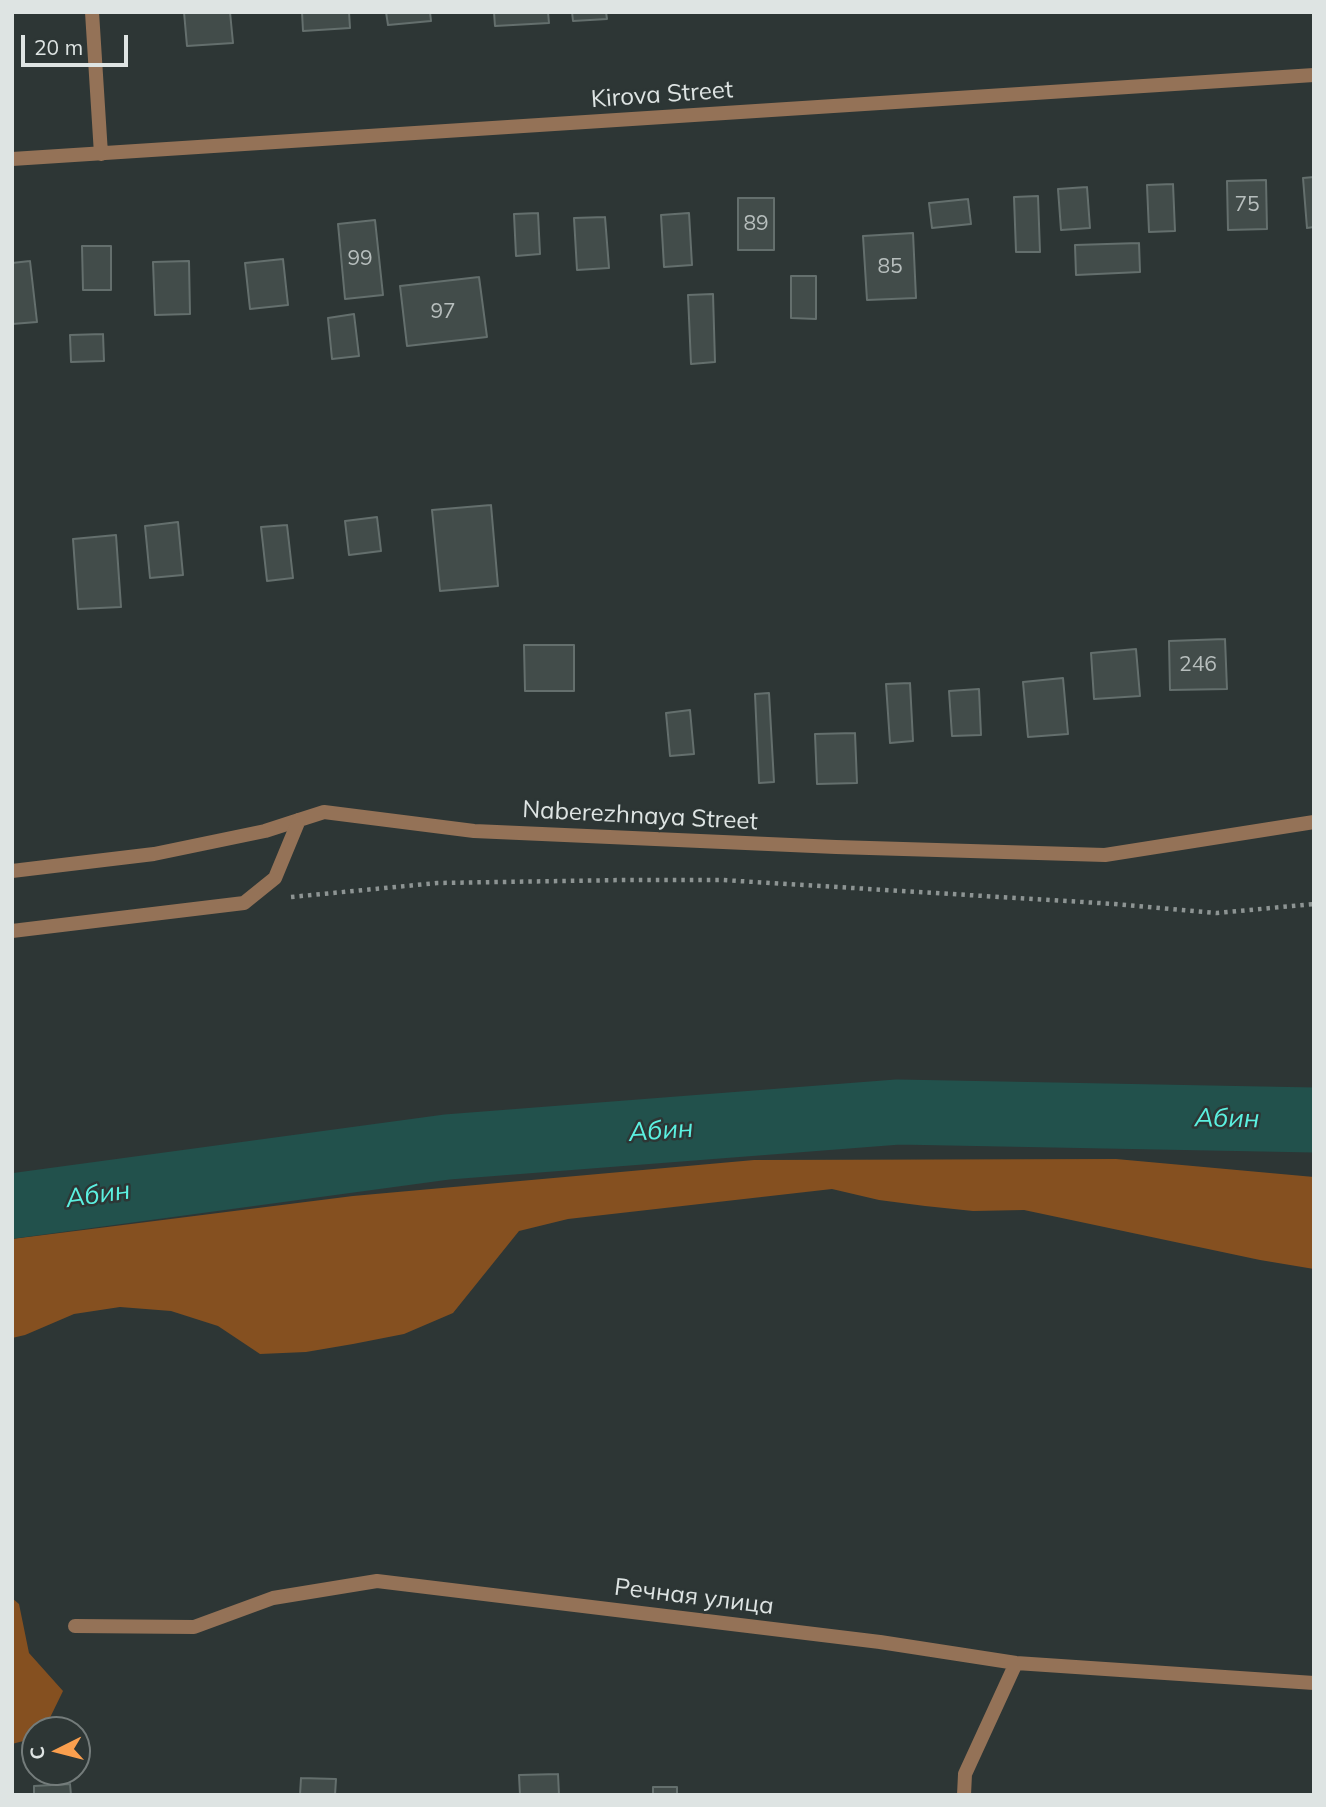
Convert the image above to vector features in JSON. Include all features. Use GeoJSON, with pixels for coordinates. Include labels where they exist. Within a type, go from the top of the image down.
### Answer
{"type":"FeatureCollection","features":[{"type":"Feature","properties":{"kind":"street"},"geometry":{"type":"LineString","coordinates":[[92,12],[101,154]]}},
{"type":"Feature","properties":{"kind":"street","name":"Kirova Street"},"geometry":{"type":"LineString","coordinates":[[12,159],[1314,75]]}},
{"type":"Feature","properties":{"kind":"street","name":"Naberezhnaya Street"},"geometry":{"type":"LineString","coordinates":[[12,871],[155,854],[265,831],[324,812],[474,831],[849,848],[1105,855],[1314,822]]}},
{"type":"Feature","properties":{"kind":"street"},"geometry":{"type":"LineString","coordinates":[[12,931],[244,903],[275,878],[299,820]]}},
{"type":"Feature","properties":{"kind":"street","name":"Речная улица"},"geometry":{"type":"LineString","coordinates":[[75,1626],[194,1627],[274,1598],[377,1581],[866,1640],[1016,1663],[1314,1683]]}},
{"type":"Feature","properties":{"kind":"street"},"geometry":{"type":"LineString","coordinates":[[964,1795],[965,1774],[1016,1663]]}},
{"type":"Feature","properties":{"kind":"path"},"geometry":{"type":"LineString","coordinates":[[244,903],[438,883],[722,880],[1115,904],[1217,913],[1314,904]]}},
{"type":"Feature","properties":{"kind":"shaded area"},"geometry":{"type":"Polygon","coordinates":[[[1116,1159],[1314,1177],[1314,1269],[1024,1210],[973,1211],[925,1206],[879,1200],[832,1189],[568,1219],[519,1231],[453,1313],[404,1334],[353,1344],[306,1352],[260,1354],[218,1326],[171,1311],[120,1307],[74,1314],[12,1338],[12,1239],[353,1196],[754,1160],[1116,1159]]]}},
{"type":"Feature","properties":{"kind":"shaded area"},"geometry":{"type":"Polygon","coordinates":[[[12,1598],[19,1604],[29,1653],[63,1691],[51,1716],[21,1716],[21,1742],[12,1744],[12,1598]]]}},
{"type":"Feature","properties":{"kind":"building"},"geometry":{"type":"Polygon","coordinates":[[[184,12],[230,12],[233,43],[187,46],[184,12]]]}},
{"type":"Feature","properties":{"kind":"building"},"geometry":{"type":"Polygon","coordinates":[[[302,12],[349,12],[350,28],[303,31],[302,12]]]}},
{"type":"Feature","properties":{"kind":"building"},"geometry":{"type":"Polygon","coordinates":[[[386,12],[430,12],[431,21],[388,25],[386,12]]]}},
{"type":"Feature","properties":{"kind":"building"},"geometry":{"type":"Polygon","coordinates":[[[494,12],[548,12],[549,23],[495,26],[494,12]]]}},
{"type":"Feature","properties":{"kind":"building"},"geometry":{"type":"Polygon","coordinates":[[[572,12],[606,12],[607,19],[573,21],[572,12]]]}},
{"type":"Feature","properties":{"kind":"building"},"geometry":{"type":"Polygon","coordinates":[[[1314,177],[1314,227],[1307,228],[1303,178],[1314,177]]]}},
{"type":"Feature","properties":{"kind":"building"},"geometry":{"type":"Polygon","coordinates":[[[1266,180],[1267,229],[1228,230],[1227,181],[1266,180]]]}},
{"type":"Feature","properties":{"kind":"building"},"geometry":{"type":"Polygon","coordinates":[[[1173,184],[1175,231],[1149,232],[1147,185],[1173,184]]]}},
{"type":"Feature","properties":{"kind":"building"},"geometry":{"type":"Polygon","coordinates":[[[1087,187],[1090,228],[1061,230],[1058,189],[1087,187]]]}},
{"type":"Feature","properties":{"kind":"building"},"geometry":{"type":"Polygon","coordinates":[[[1038,196],[1040,252],[1016,252],[1014,197],[1038,196]]]}},
{"type":"Feature","properties":{"kind":"building"},"geometry":{"type":"Polygon","coordinates":[[[738,198],[774,198],[774,250],[738,250],[738,198]]]}},
{"type":"Feature","properties":{"kind":"building"},"geometry":{"type":"Polygon","coordinates":[[[968,199],[971,224],[932,228],[929,203],[968,199]]]}},
{"type":"Feature","properties":{"kind":"building"},"geometry":{"type":"Polygon","coordinates":[[[538,213],[540,254],[516,256],[514,214],[538,213]]]}},
{"type":"Feature","properties":{"kind":"building"},"geometry":{"type":"Polygon","coordinates":[[[689,213],[692,265],[664,267],[661,215],[689,213]]]}},
{"type":"Feature","properties":{"kind":"building"},"geometry":{"type":"Polygon","coordinates":[[[605,217],[609,268],[577,270],[574,218],[605,217]]]}},
{"type":"Feature","properties":{"kind":"building"},"geometry":{"type":"Polygon","coordinates":[[[375,220],[383,295],[345,299],[338,224],[375,220]]]}},
{"type":"Feature","properties":{"kind":"building"},"geometry":{"type":"Polygon","coordinates":[[[913,233],[916,298],[867,300],[863,236],[913,233]]]}},
{"type":"Feature","properties":{"kind":"building"},"geometry":{"type":"Polygon","coordinates":[[[1139,243],[1140,272],[1076,275],[1075,245],[1139,243]]]}},
{"type":"Feature","properties":{"kind":"building"},"geometry":{"type":"Polygon","coordinates":[[[82,246],[111,246],[111,290],[83,290],[82,246]]]}},
{"type":"Feature","properties":{"kind":"building"},"geometry":{"type":"Polygon","coordinates":[[[283,259],[288,305],[250,309],[245,263],[283,259]]]}},
{"type":"Feature","properties":{"kind":"building"},"geometry":{"type":"Polygon","coordinates":[[[30,261],[37,322],[12,324],[12,263],[30,261]]]}},
{"type":"Feature","properties":{"kind":"building"},"geometry":{"type":"Polygon","coordinates":[[[189,261],[190,314],[155,315],[153,262],[189,261]]]}},
{"type":"Feature","properties":{"kind":"building"},"geometry":{"type":"Polygon","coordinates":[[[791,276],[816,276],[816,319],[791,318],[791,276]]]}},
{"type":"Feature","properties":{"kind":"building"},"geometry":{"type":"Polygon","coordinates":[[[479,277],[487,337],[407,346],[400,286],[479,277]]]}},
{"type":"Feature","properties":{"kind":"building"},"geometry":{"type":"Polygon","coordinates":[[[713,294],[715,362],[691,364],[688,295],[713,294]]]}},
{"type":"Feature","properties":{"kind":"building"},"geometry":{"type":"Polygon","coordinates":[[[354,314],[359,356],[332,359],[328,318],[354,314]]]}},
{"type":"Feature","properties":{"kind":"building"},"geometry":{"type":"Polygon","coordinates":[[[103,334],[104,361],[71,362],[70,335],[103,334]]]}},
{"type":"Feature","properties":{"kind":"building"},"geometry":{"type":"Polygon","coordinates":[[[491,505],[498,586],[440,591],[432,510],[491,505]]]}},
{"type":"Feature","properties":{"kind":"building"},"geometry":{"type":"Polygon","coordinates":[[[377,517],[381,551],[349,555],[345,521],[377,517]]]}},
{"type":"Feature","properties":{"kind":"building"},"geometry":{"type":"Polygon","coordinates":[[[178,522],[183,575],[150,578],[145,526],[178,522]]]}},
{"type":"Feature","properties":{"kind":"building"},"geometry":{"type":"Polygon","coordinates":[[[287,525],[293,578],[267,581],[261,527],[287,525]]]}},
{"type":"Feature","properties":{"kind":"building"},"geometry":{"type":"Polygon","coordinates":[[[116,535],[121,607],[78,609],[73,539],[116,535]]]}},
{"type":"Feature","properties":{"kind":"building"},"geometry":{"type":"Polygon","coordinates":[[[1225,639],[1227,689],[1170,690],[1169,641],[1225,639]]]}},
{"type":"Feature","properties":{"kind":"building"},"geometry":{"type":"Polygon","coordinates":[[[524,645],[574,645],[574,691],[525,691],[524,645]]]}},
{"type":"Feature","properties":{"kind":"building"},"geometry":{"type":"Polygon","coordinates":[[[1136,649],[1140,696],[1094,699],[1091,653],[1136,649]]]}},
{"type":"Feature","properties":{"kind":"building"},"geometry":{"type":"Polygon","coordinates":[[[1063,678],[1068,734],[1028,737],[1023,682],[1063,678]]]}},
{"type":"Feature","properties":{"kind":"building"},"geometry":{"type":"Polygon","coordinates":[[[910,683],[913,741],[890,743],[886,684],[910,683]]]}},
{"type":"Feature","properties":{"kind":"building"},"geometry":{"type":"Polygon","coordinates":[[[979,689],[981,735],[952,736],[949,691],[979,689]]]}},
{"type":"Feature","properties":{"kind":"building"},"geometry":{"type":"Polygon","coordinates":[[[769,693],[774,782],[759,783],[755,694],[769,693]]]}},
{"type":"Feature","properties":{"kind":"building"},"geometry":{"type":"Polygon","coordinates":[[[690,710],[694,754],[670,756],[666,713],[690,710]]]}},
{"type":"Feature","properties":{"kind":"building"},"geometry":{"type":"Polygon","coordinates":[[[855,733],[857,783],[817,784],[815,734],[855,733]]]}},
{"type":"Feature","properties":{"kind":"building"},"geometry":{"type":"Polygon","coordinates":[[[558,1774],[559,1795],[520,1795],[519,1775],[558,1774]]]}},
{"type":"Feature","properties":{"kind":"building"},"geometry":{"type":"Polygon","coordinates":[[[301,1778],[336,1779],[335,1795],[300,1795],[301,1778]]]}},
{"type":"Feature","properties":{"kind":"building"},"geometry":{"type":"Polygon","coordinates":[[[34,1786],[70,1786],[71,1795],[34,1795],[34,1786]]]}},
{"type":"Feature","properties":{"kind":"building"},"geometry":{"type":"Polygon","coordinates":[[[653,1787],[677,1787],[677,1795],[653,1795],[653,1787]]]}},
{"type":"Feature","properties":{"kind":"waterway","name":"Абин"},"geometry":{"type":"LineString","coordinates":[[12,1206],[447,1147],[898,1112],[1314,1120]]}}]}
